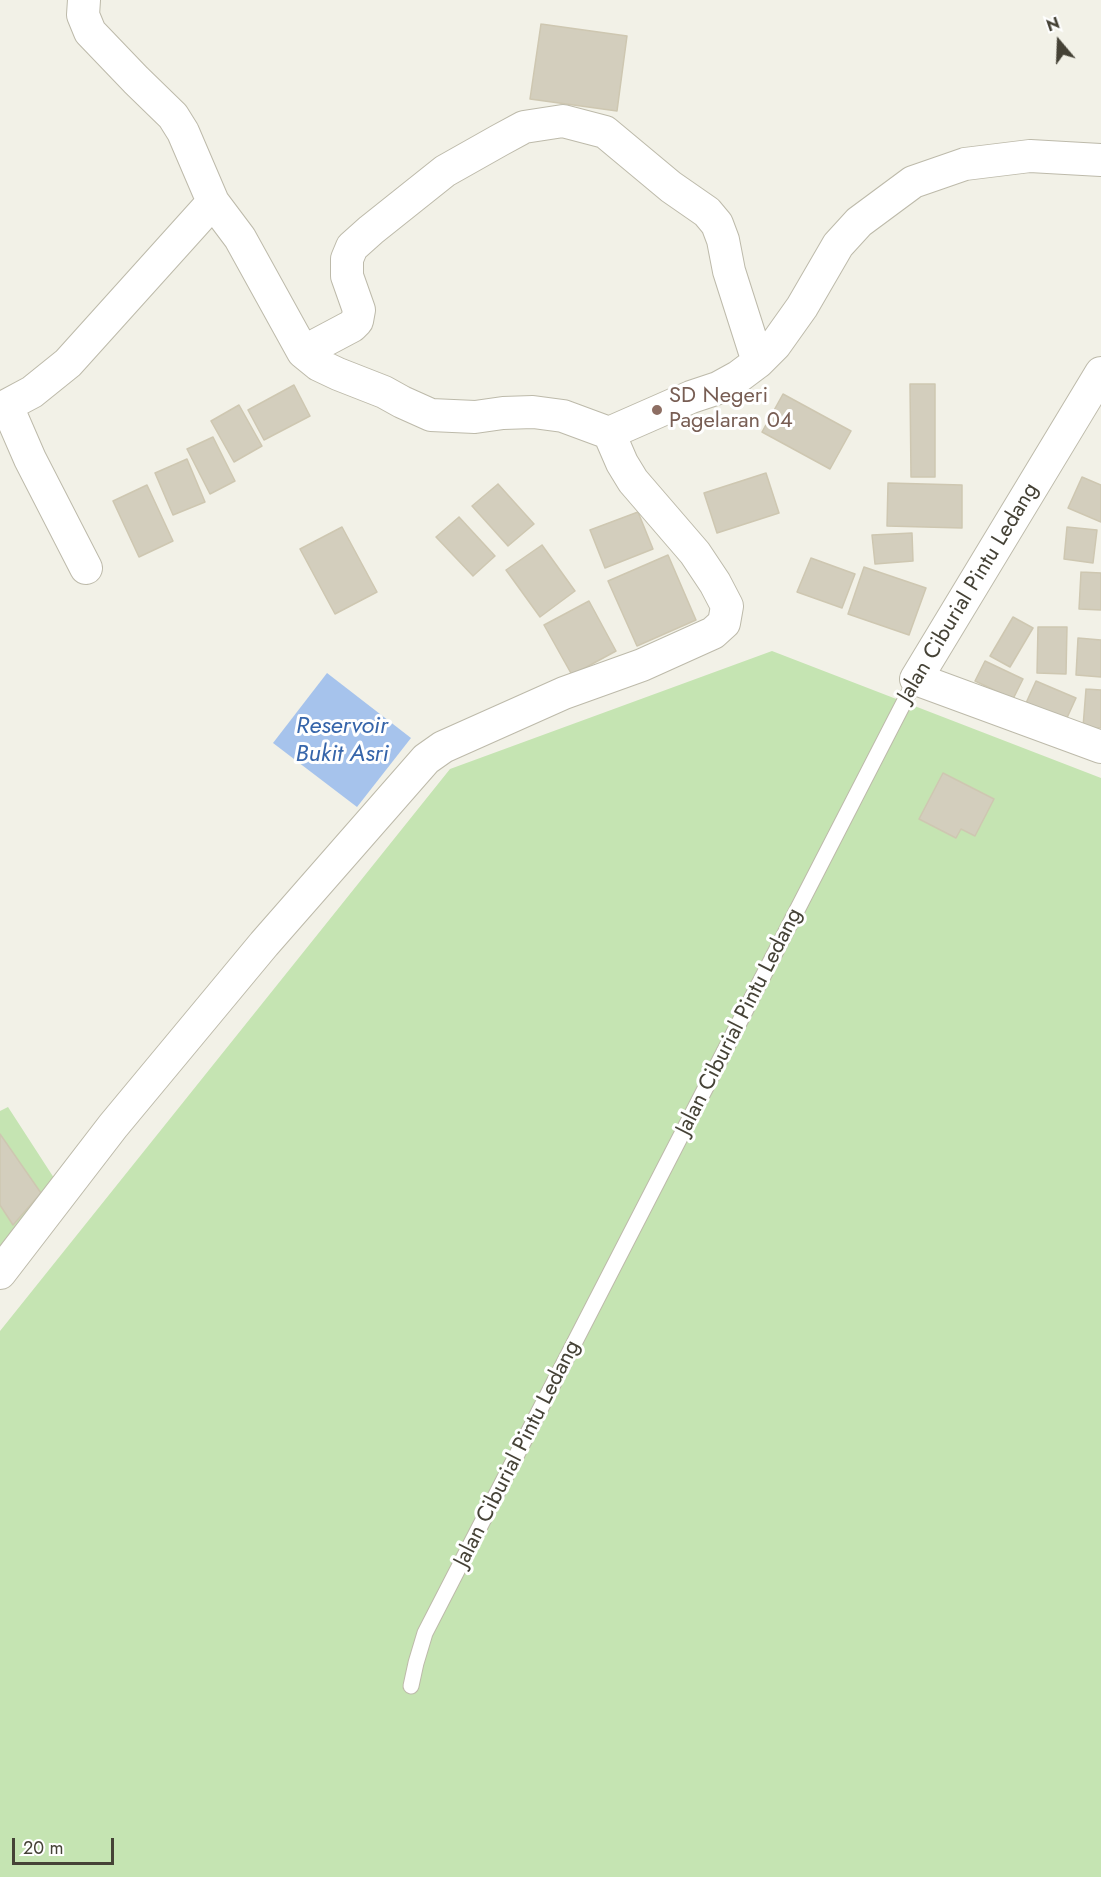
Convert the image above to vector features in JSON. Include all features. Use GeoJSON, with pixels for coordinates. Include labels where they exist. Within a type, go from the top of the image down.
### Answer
{"type":"FeatureCollection","features":[{"type":"Feature","properties":{"kind":"street"},"geometry":{"type":"LineString","coordinates":[[84,0],[83,15],[90,32],[173,116],[183,132],[213,202],[240,238],[303,352],[319,365],[384,392],[431,415],[475,417],[533,412],[562,417],[609,433],[691,397],[718,388],[758,362],[775,345],[802,307],[838,245],[859,222],[913,182],[965,164],[1030,156],[1101,160]]}},
{"type":"Feature","properties":{"kind":"street"},"geometry":{"type":"LineString","coordinates":[[303,352],[352,326],[357,321],[359,310],[347,276],[347,260],[352,248],[370,230],[445,171],[524,127],[563,121],[605,132],[671,188],[707,212],[717,224],[723,240],[729,271],[758,362]]}},
{"type":"Feature","properties":{"kind":"street"},"geometry":{"type":"LineString","coordinates":[[86,568],[4,408],[32,392],[68,363],[213,202]]}},
{"type":"Feature","properties":{"kind":"street","name":"Jalan Ciburial Pintu Ledang"},"geometry":{"type":"LineString","coordinates":[[916,679],[1101,374]]}},
{"type":"Feature","properties":{"kind":"street"},"geometry":{"type":"LineString","coordinates":[[0,1273],[120,1117],[264,944],[426,759],[443,747],[564,693],[642,665],[712,633],[724,623],[727,606],[715,583],[694,553],[633,481],[609,433]]}},
{"type":"Feature","properties":{"kind":"street"},"geometry":{"type":"LineString","coordinates":[[916,679],[1101,747]]}},
{"type":"Feature","properties":{"kind":"lane","name":"Jalan Ciburial Pintu Ledang"},"geometry":{"type":"LineString","coordinates":[[411,1686],[425,1634],[916,679]]}},
{"type":"Feature","properties":{"kind":"green space"},"geometry":{"type":"Polygon","coordinates":[[[772,651],[1101,778],[1101,1877],[0,1877],[0,1331],[450,769],[772,651]]]}},
{"type":"Feature","properties":{"kind":"green space"},"geometry":{"type":"Polygon","coordinates":[[[8,1107],[54,1178],[0,1247],[0,1111],[8,1107]]]}},
{"type":"Feature","properties":{"kind":"water","name":"Reservoir Bukit Asri"},"geometry":{"type":"Polygon","coordinates":[[[327,673],[411,738],[357,807],[273,743],[327,673]]]}},
{"type":"Feature","properties":{"kind":"building"},"geometry":{"type":"Polygon","coordinates":[[[541,24],[627,36],[617,111],[530,99],[541,24]]]}},
{"type":"Feature","properties":{"kind":"building"},"geometry":{"type":"Polygon","coordinates":[[[910,384],[935,384],[935,477],[911,477],[910,384]]]}},
{"type":"Feature","properties":{"kind":"building"},"geometry":{"type":"Polygon","coordinates":[[[294,385],[310,416],[264,440],[248,410],[294,385]]]}},
{"type":"Feature","properties":{"kind":"building"},"geometry":{"type":"Polygon","coordinates":[[[783,394],[851,431],[830,469],[762,432],[783,394]]]}},
{"type":"Feature","properties":{"kind":"building"},"geometry":{"type":"Polygon","coordinates":[[[239,405],[262,446],[234,462],[211,421],[239,405]]]}},
{"type":"Feature","properties":{"kind":"building"},"geometry":{"type":"Polygon","coordinates":[[[213,437],[235,481],[210,494],[187,449],[213,437]]]}},
{"type":"Feature","properties":{"kind":"building"},"geometry":{"type":"Polygon","coordinates":[[[187,459],[205,502],[173,515],[155,473],[187,459]]]}},
{"type":"Feature","properties":{"kind":"building"},"geometry":{"type":"Polygon","coordinates":[[[766,473],[779,513],[717,533],[704,493],[766,473]]]}},
{"type":"Feature","properties":{"kind":"building"},"geometry":{"type":"Polygon","coordinates":[[[1082,477],[1101,485],[1101,522],[1068,508],[1082,477]]]}},
{"type":"Feature","properties":{"kind":"building"},"geometry":{"type":"Polygon","coordinates":[[[888,483],[962,485],[962,528],[887,526],[888,483]]]}},
{"type":"Feature","properties":{"kind":"building"},"geometry":{"type":"Polygon","coordinates":[[[498,484],[534,524],[508,546],[472,506],[498,484]]]}},
{"type":"Feature","properties":{"kind":"building"},"geometry":{"type":"Polygon","coordinates":[[[147,485],[173,541],[139,557],[113,501],[147,485]]]}},
{"type":"Feature","properties":{"kind":"building"},"geometry":{"type":"Polygon","coordinates":[[[638,512],[653,549],[605,568],[590,530],[638,512]]]}},
{"type":"Feature","properties":{"kind":"building"},"geometry":{"type":"Polygon","coordinates":[[[459,517],[495,556],[473,576],[436,537],[459,517]]]}},
{"type":"Feature","properties":{"kind":"building"},"geometry":{"type":"Polygon","coordinates":[[[342,527],[377,592],[335,614],[300,549],[342,527]]]}},
{"type":"Feature","properties":{"kind":"building"},"geometry":{"type":"Polygon","coordinates":[[[1067,527],[1097,530],[1093,563],[1064,559],[1067,527]]]}},
{"type":"Feature","properties":{"kind":"building"},"geometry":{"type":"Polygon","coordinates":[[[912,533],[913,561],[875,564],[872,535],[912,533]]]}},
{"type":"Feature","properties":{"kind":"building"},"geometry":{"type":"Polygon","coordinates":[[[542,545],[575,591],[540,617],[506,570],[542,545]]]}},
{"type":"Feature","properties":{"kind":"building"},"geometry":{"type":"Polygon","coordinates":[[[668,555],[696,620],[637,646],[608,581],[668,555]]]}},
{"type":"Feature","properties":{"kind":"building"},"geometry":{"type":"Polygon","coordinates":[[[811,558],[855,574],[842,608],[797,592],[811,558]]]}},
{"type":"Feature","properties":{"kind":"building"},"geometry":{"type":"Polygon","coordinates":[[[864,567],[926,588],[909,635],[848,614],[864,567]]]}},
{"type":"Feature","properties":{"kind":"building"},"geometry":{"type":"Polygon","coordinates":[[[1081,572],[1101,573],[1101,610],[1079,609],[1081,572]]]}},
{"type":"Feature","properties":{"kind":"building"},"geometry":{"type":"Polygon","coordinates":[[[589,601],[616,651],[572,675],[544,625],[589,601]]]}},
{"type":"Feature","properties":{"kind":"building"},"geometry":{"type":"Polygon","coordinates":[[[1013,617],[1033,628],[1010,667],[990,656],[1013,617]]]}},
{"type":"Feature","properties":{"kind":"building"},"geometry":{"type":"Polygon","coordinates":[[[1038,627],[1067,627],[1066,674],[1037,673],[1038,627]]]}},
{"type":"Feature","properties":{"kind":"building"},"geometry":{"type":"Polygon","coordinates":[[[1078,638],[1101,640],[1101,677],[1076,675],[1078,638]]]}},
{"type":"Feature","properties":{"kind":"building"},"geometry":{"type":"Polygon","coordinates":[[[985,661],[1023,679],[1013,699],[975,681],[985,661]]]}},
{"type":"Feature","properties":{"kind":"building"},"geometry":{"type":"Polygon","coordinates":[[[1036,681],[1076,698],[1066,720],[1026,703],[1036,681]]]}},
{"type":"Feature","properties":{"kind":"building"},"geometry":{"type":"Polygon","coordinates":[[[1086,689],[1101,690],[1101,728],[1083,727],[1086,689]]]}},
{"type":"Feature","properties":{"kind":"building"},"geometry":{"type":"Polygon","coordinates":[[[943,773],[994,799],[975,836],[961,829],[956,838],[919,819],[943,773]]]}},
{"type":"Feature","properties":{"kind":"building"},"geometry":{"type":"Polygon","coordinates":[[[0,1134],[41,1193],[13,1225],[0,1205],[0,1134]]]}},
{"type":"Feature","properties":{"kind":"place","name":"SD Negeri Pagelaran 04"},"geometry":{"type":"Point","coordinates":[657,410]}}]}
